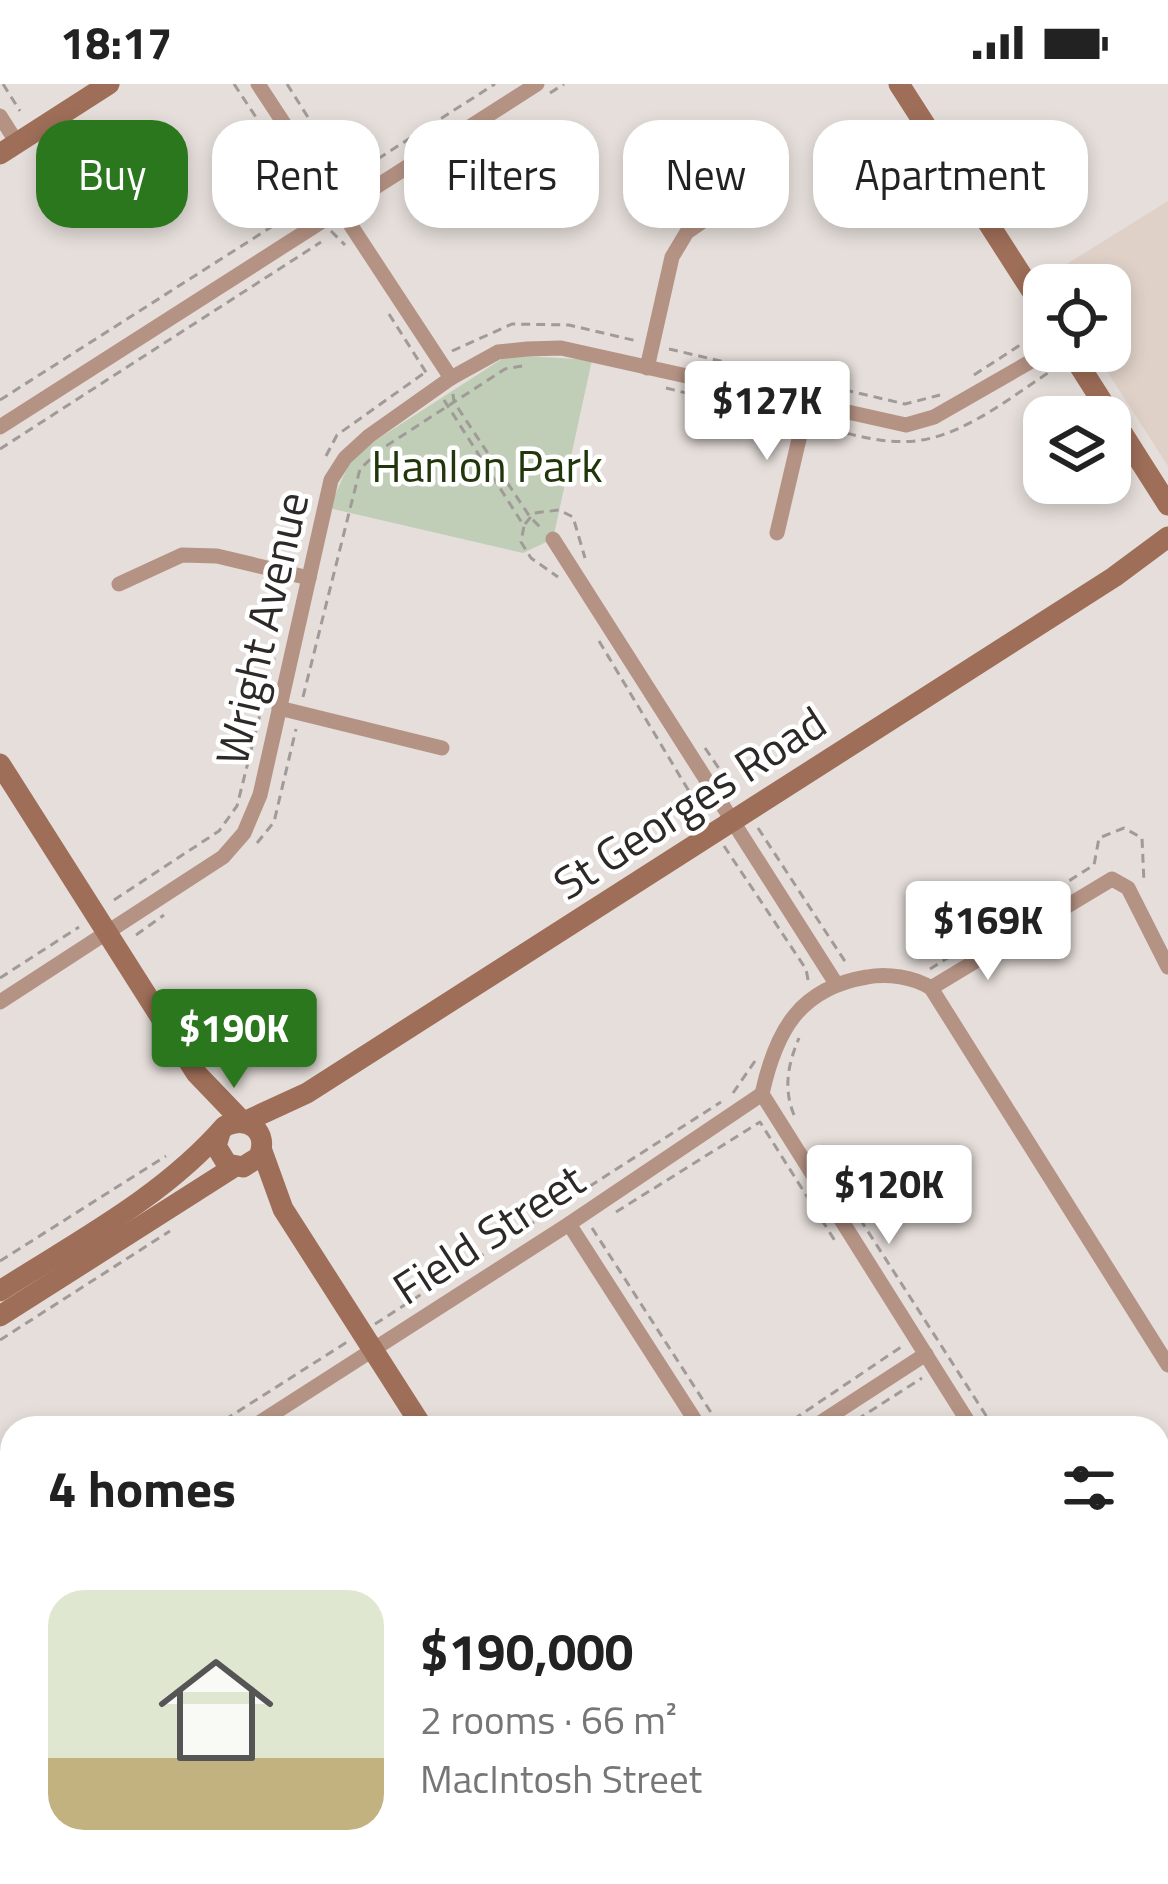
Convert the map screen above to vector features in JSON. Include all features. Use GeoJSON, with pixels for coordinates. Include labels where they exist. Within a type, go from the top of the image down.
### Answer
{"type":"FeatureCollection","features":[{"type":"Feature","properties":{"kind":"street"},"geometry":{"type":"LineString","coordinates":[[0,116],[8,148],[110,84]]}},
{"type":"Feature","properties":{"kind":"street"},"geometry":{"type":"LineString","coordinates":[[258,84],[282,120]]}},
{"type":"Feature","properties":{"kind":"street"},"geometry":{"type":"LineString","coordinates":[[899,84],[1023,277]]}},
{"type":"Feature","properties":{"kind":"street"},"geometry":{"type":"LineString","coordinates":[[380,186],[541,90]]}},
{"type":"Feature","properties":{"kind":"street"},"geometry":{"type":"LineString","coordinates":[[0,427],[327,228]]}},
{"type":"Feature","properties":{"kind":"street"},"geometry":{"type":"LineString","coordinates":[[351,228],[444,384]]}},
{"type":"Feature","properties":{"kind":"street"},"geometry":{"type":"LineString","coordinates":[[647,368],[672,257],[693,228]]}},
{"type":"Feature","properties":{"kind":"street","name":"Wright Avenue"},"geometry":{"type":"LineString","coordinates":[[0,1003],[223,857],[244,832],[260,795],[331,480],[345,458],[444,384],[498,352],[561,348],[805,414],[906,424],[934,417],[1023,366]]}},
{"type":"Feature","properties":{"kind":"street"},"geometry":{"type":"LineString","coordinates":[[1073,372],[1168,505]]}},
{"type":"Feature","properties":{"kind":"street"},"geometry":{"type":"LineString","coordinates":[[777,533],[805,414]]}},
{"type":"Feature","properties":{"kind":"street","name":"St Georges Road"},"geometry":{"type":"LineString","coordinates":[[244,1122],[307,1093],[1114,577],[1168,537]]}},
{"type":"Feature","properties":{"kind":"street"},"geometry":{"type":"LineString","coordinates":[[553,539],[723,827],[835,982]]}},
{"type":"Feature","properties":{"kind":"street","name":"St Georges Road"},"geometry":{"type":"LineString","coordinates":[[1114,577],[1168,550]]}},
{"type":"Feature","properties":{"kind":"street"},"geometry":{"type":"LineString","coordinates":[[118,584],[182,556],[217,556],[308,578]]}},
{"type":"Feature","properties":{"kind":"street"},"geometry":{"type":"LineString","coordinates":[[279,708],[442,748]]}},
{"type":"Feature","properties":{"kind":"street"},"geometry":{"type":"LineString","coordinates":[[0,764],[196,1073],[220,1132],[218,1153],[283,1209]]}},
{"type":"Feature","properties":{"kind":"street"},"geometry":{"type":"LineString","coordinates":[[931,988],[1112,880],[1128,888],[1168,967]]}},
{"type":"Feature","properties":{"kind":"street"},"geometry":{"type":"LineString","coordinates":[[963,1416],[919,1359],[915,1337],[762,1094],[779,1038],[813,995],[835,982],[878,975],[922,982],[931,988],[1168,1365]]}},
{"type":"Feature","properties":{"kind":"street"},"geometry":{"type":"LineString","coordinates":[[196,1073],[260,1134],[283,1209],[414,1416]]}},
{"type":"Feature","properties":{"kind":"street","name":"St Georges Road"},"geometry":{"type":"LineString","coordinates":[[262,1149],[270,1127],[307,1093]]}},
{"type":"Feature","properties":{"kind":"street","name":"Field Street"},"geometry":{"type":"LineString","coordinates":[[270,1416],[762,1094]]}},
{"type":"Feature","properties":{"kind":"street"},"geometry":{"type":"LineString","coordinates":[[0,1316],[162,1187],[231,1123],[244,1122]]}},
{"type":"Feature","properties":{"kind":"street"},"geometry":{"type":"LineString","coordinates":[[0,1291],[69,1259],[235,1167],[255,1162],[262,1149]]}},
{"type":"Feature","properties":{"kind":"street"},"geometry":{"type":"LineString","coordinates":[[576,1219],[693,1416]]}},
{"type":"Feature","properties":{"kind":"street"},"geometry":{"type":"LineString","coordinates":[[831,1416],[919,1359]]}},
{"type":"Feature","properties":{"kind":"path"},"geometry":{"type":"LineString","coordinates":[[3,84],[20,111]]}},
{"type":"Feature","properties":{"kind":"path"},"geometry":{"type":"LineString","coordinates":[[235,84],[259,120]]}},
{"type":"Feature","properties":{"kind":"path"},"geometry":{"type":"LineString","coordinates":[[287,84],[310,120]]}},
{"type":"Feature","properties":{"kind":"path"},"geometry":{"type":"LineString","coordinates":[[380,157],[495,84]]}},
{"type":"Feature","properties":{"kind":"path"},"geometry":{"type":"LineString","coordinates":[[541,90],[564,84]]}},
{"type":"Feature","properties":{"kind":"path"},"geometry":{"type":"LineString","coordinates":[[0,400],[270,228]]}},
{"type":"Feature","properties":{"kind":"path"},"geometry":{"type":"LineString","coordinates":[[0,449],[328,228]]}},
{"type":"Feature","properties":{"kind":"path"},"geometry":{"type":"LineString","coordinates":[[330,228],[346,246]]}},
{"type":"Feature","properties":{"kind":"path"},"geometry":{"type":"LineString","coordinates":[[380,300],[444,384],[451,404],[524,526],[521,542],[531,559],[562,580]]}},
{"type":"Feature","properties":{"kind":"path"},"geometry":{"type":"LineString","coordinates":[[454,353],[512,324],[568,325],[905,404],[946,394]]}},
{"type":"Feature","properties":{"kind":"path"},"geometry":{"type":"LineString","coordinates":[[964,382],[1023,343]]}},
{"type":"Feature","properties":{"kind":"path"},"geometry":{"type":"LineString","coordinates":[[259,840],[274,822],[360,469],[380,450],[505,369],[524,366]]}},
{"type":"Feature","properties":{"kind":"path"},"geometry":{"type":"LineString","coordinates":[[667,388],[805,414],[859,437],[926,440],[966,424],[1044,372]]}},
{"type":"Feature","properties":{"kind":"path"},"geometry":{"type":"LineString","coordinates":[[444,384],[451,404],[530,518],[553,539]]}},
{"type":"Feature","properties":{"kind":"path"},"geometry":{"type":"LineString","coordinates":[[597,638],[723,827],[806,969],[808,982]]}},
{"type":"Feature","properties":{"kind":"path"},"geometry":{"type":"LineString","coordinates":[[136,934],[172,909]]}},
{"type":"Feature","properties":{"kind":"path"},"geometry":{"type":"LineString","coordinates":[[0,978],[81,926]]}},
{"type":"Feature","properties":{"kind":"path"},"geometry":{"type":"LineString","coordinates":[[796,1119],[787,1097],[789,1061],[804,1028]]}},
{"type":"Feature","properties":{"kind":"path"},"geometry":{"type":"LineString","coordinates":[[610,1216],[760,1122],[843,1253]]}},
{"type":"Feature","properties":{"kind":"path"},"geometry":{"type":"LineString","coordinates":[[0,1261],[169,1154]]}},
{"type":"Feature","properties":{"kind":"path"},"geometry":{"type":"LineString","coordinates":[[857,1214],[986,1416]]}},
{"type":"Feature","properties":{"kind":"path"},"geometry":{"type":"LineString","coordinates":[[576,1219],[713,1416]]}},
{"type":"Feature","properties":{"kind":"path"},"geometry":{"type":"LineString","coordinates":[[0,1340],[170,1231]]}},
{"type":"Feature","properties":{"kind":"path"},"geometry":{"type":"LineString","coordinates":[[799,1416],[915,1337]]}},
{"type":"Feature","properties":{"kind":"path"},"geometry":{"type":"LineString","coordinates":[[231,1416],[346,1342]]}},
{"type":"Feature","properties":{"kind":"path"},"geometry":{"type":"LineString","coordinates":[[863,1416],[922,1378],[919,1359]]}},
{"type":"Feature","properties":{"kind":"shaded area"},"geometry":{"type":"Polygon","coordinates":[[[1168,201],[1168,466],[1131,408],[1131,396],[1123,396],[1108,372],[1131,372],[1131,264],[1067,264],[1168,201]]]}},
{"type":"Feature","properties":{"kind":"green space","name":"Hanlon Park"},"geometry":{"type":"Polygon","coordinates":[[[508,355],[592,360],[553,539],[523,553],[329,508],[353,455],[508,355]]]}}]}
